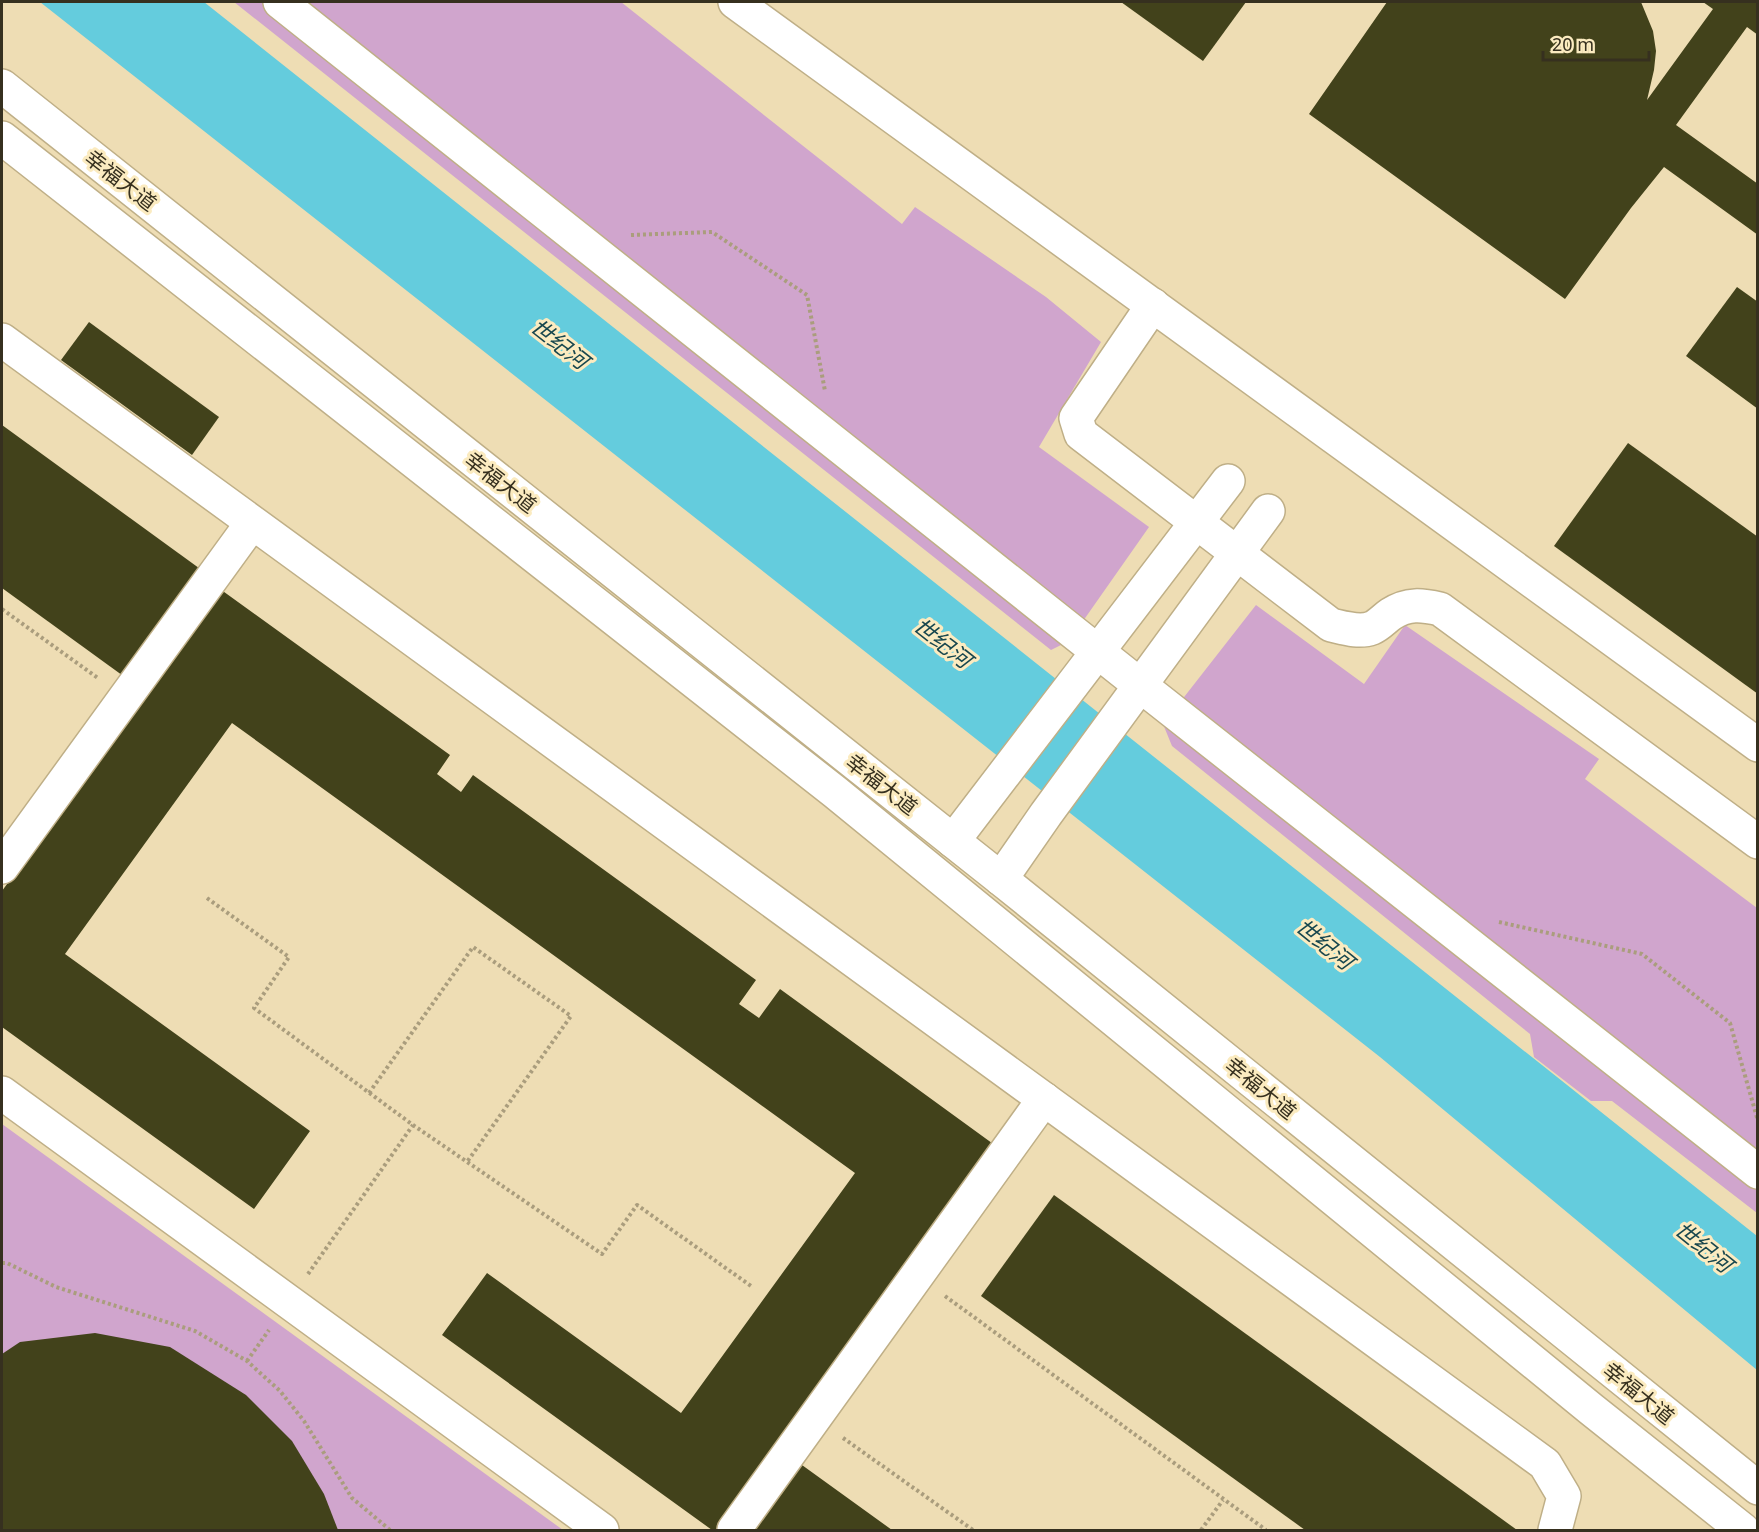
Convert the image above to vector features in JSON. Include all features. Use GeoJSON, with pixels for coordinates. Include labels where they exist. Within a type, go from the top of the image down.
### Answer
{"type":"FeatureCollection","features":[{"type":"Feature","properties":{"kind":"main road"},"geometry":{"type":"LineString","coordinates":[[280,2],[1091,660],[1758,1172]]}},
{"type":"Feature","properties":{"kind":"main road"},"geometry":{"type":"LineString","coordinates":[[735,2],[1758,745]]}},
{"type":"Feature","properties":{"kind":"main road","name":"幸福大道"},"geometry":{"type":"LineString","coordinates":[[2,86],[1001,879],[1758,1488]]}},
{"type":"Feature","properties":{"kind":"main road","name":"幸福大道"},"geometry":{"type":"LineString","coordinates":[[2,138],[835,792],[1591,1409],[1743,1530]]}},
{"type":"Feature","properties":{"kind":"main road"},"geometry":{"type":"LineString","coordinates":[[1153,305],[1076,418],[1081,434],[1331,625],[1353,630],[1372,628],[1392,613],[1407,606],[1423,605],[1440,609],[1758,842]]}},
{"type":"Feature","properties":{"kind":"main road"},"geometry":{"type":"LineString","coordinates":[[2,340],[1545,1464],[1564,1496],[1555,1530]]}},
{"type":"Feature","properties":{"kind":"main road"},"geometry":{"type":"LineString","coordinates":[[953,841],[1228,481]]}},
{"type":"Feature","properties":{"kind":"main road"},"geometry":{"type":"LineString","coordinates":[[1001,879],[1046,814],[1268,512]]}},
{"type":"Feature","properties":{"kind":"main road"},"geometry":{"type":"LineString","coordinates":[[2,867],[252,523]]}},
{"type":"Feature","properties":{"kind":"main road"},"geometry":{"type":"LineString","coordinates":[[2,1093],[602,1530]]}},
{"type":"Feature","properties":{"kind":"main road"},"geometry":{"type":"LineString","coordinates":[[734,1530],[1044,1099]]}},
{"type":"Feature","properties":{"kind":"path"},"geometry":{"type":"LineString","coordinates":[[628,236],[712,232],[807,295],[826,395]]}},
{"type":"Feature","properties":{"kind":"path"},"geometry":{"type":"LineString","coordinates":[[2,609],[125,698]]}},
{"type":"Feature","properties":{"kind":"path"},"geometry":{"type":"LineString","coordinates":[[207,898],[290,957],[254,1008],[413,1125],[602,1254],[637,1205],[751,1286]]}},
{"type":"Feature","properties":{"kind":"path"},"geometry":{"type":"LineString","coordinates":[[1498,922],[1642,954],[1730,1023],[1758,1121]]}},
{"type":"Feature","properties":{"kind":"path"},"geometry":{"type":"LineString","coordinates":[[369,1093],[473,947],[571,1016],[467,1162]]}},
{"type":"Feature","properties":{"kind":"path"},"geometry":{"type":"LineString","coordinates":[[247,1361],[413,1125]]}},
{"type":"Feature","properties":{"kind":"path"},"geometry":{"type":"LineString","coordinates":[[2,1263],[7,1263],[56,1287],[195,1331],[247,1361],[280,1392],[304,1421],[352,1498],[390,1530]]}},
{"type":"Feature","properties":{"kind":"path"},"geometry":{"type":"LineString","coordinates":[[917,1276],[1266,1530]]}},
{"type":"Feature","properties":{"kind":"path"},"geometry":{"type":"LineString","coordinates":[[815,1418],[973,1530]]}},
{"type":"Feature","properties":{"kind":"path"},"geometry":{"type":"LineString","coordinates":[[1201,1530],[1223,1499]]}},
{"type":"Feature","properties":{"kind":"shaded area"},"geometry":{"type":"Polygon","coordinates":[[[234,2],[621,2],[902,224],[915,207],[1046,297],[1101,342],[1039,447],[1149,527],[1069,641],[1051,650],[234,2]]]}},
{"type":"Feature","properties":{"kind":"shaded area"},"geometry":{"type":"Polygon","coordinates":[[[1256,605],[1364,684],[1405,625],[1599,759],[1585,779],[1757,908],[1757,1213],[1612,1101],[1591,1101],[1534,1057],[1530,1034],[1172,746],[1163,724],[1256,605]]]}},
{"type":"Feature","properties":{"kind":"shaded area"},"geometry":{"type":"Polygon","coordinates":[[[2,1124],[563,1530],[2,1530],[2,1124]]]}},
{"type":"Feature","properties":{"kind":"water","name":"世纪河"},"geometry":{"type":"Polygon","coordinates":[[[40,2],[204,2],[1757,1236],[1757,1370],[1380,1057],[40,2]]]}},
{"type":"Feature","properties":{"kind":"building"},"geometry":{"type":"Polygon","coordinates":[[[1121,2],[1246,2],[1203,61],[1121,2]]]}},
{"type":"Feature","properties":{"kind":"building"},"geometry":{"type":"Polygon","coordinates":[[[1387,2],[1641,2],[1653,31],[1656,51],[1647,100],[1713,9],[1703,2],[1758,2],[1758,35],[1747,27],[1676,125],[1758,184],[1758,235],[1664,167],[1631,208],[1565,299],[1309,114],[1387,2]]]}},
{"type":"Feature","properties":{"kind":"building"},"geometry":{"type":"Polygon","coordinates":[[[1737,287],[1758,302],[1758,409],[1686,356],[1737,287]]]}},
{"type":"Feature","properties":{"kind":"building"},"geometry":{"type":"Polygon","coordinates":[[[89,322],[219,417],[192,455],[61,360],[89,322]]]}},
{"type":"Feature","properties":{"kind":"building"},"geometry":{"type":"Polygon","coordinates":[[[2,425],[203,571],[126,678],[2,588],[2,425]]]}},
{"type":"Feature","properties":{"kind":"building"},"geometry":{"type":"Polygon","coordinates":[[[1628,443],[1758,537],[1758,694],[1554,546],[1628,443]]]}},
{"type":"Feature","properties":{"kind":"building"},"geometry":{"type":"Polygon","coordinates":[[[220,589],[450,755],[437,774],[461,792],[473,775],[756,980],[739,1004],[759,1018],[780,989],[996,1146],[777,1447],[892,1530],[712,1530],[442,1335],[487,1273],[681,1413],[855,1173],[232,723],[65,954],[310,1131],[254,1209],[2,1027],[2,891],[220,589]]]}},
{"type":"Feature","properties":{"kind":"building"},"geometry":{"type":"Polygon","coordinates":[[[1054,1195],[1517,1530],[1305,1530],[981,1296],[1054,1195]]]}},
{"type":"Feature","properties":{"kind":"building"},"geometry":{"type":"Polygon","coordinates":[[[95,1333],[170,1347],[246,1395],[292,1441],[324,1494],[338,1530],[2,1530],[2,1354],[20,1342],[95,1333]]]}}]}
